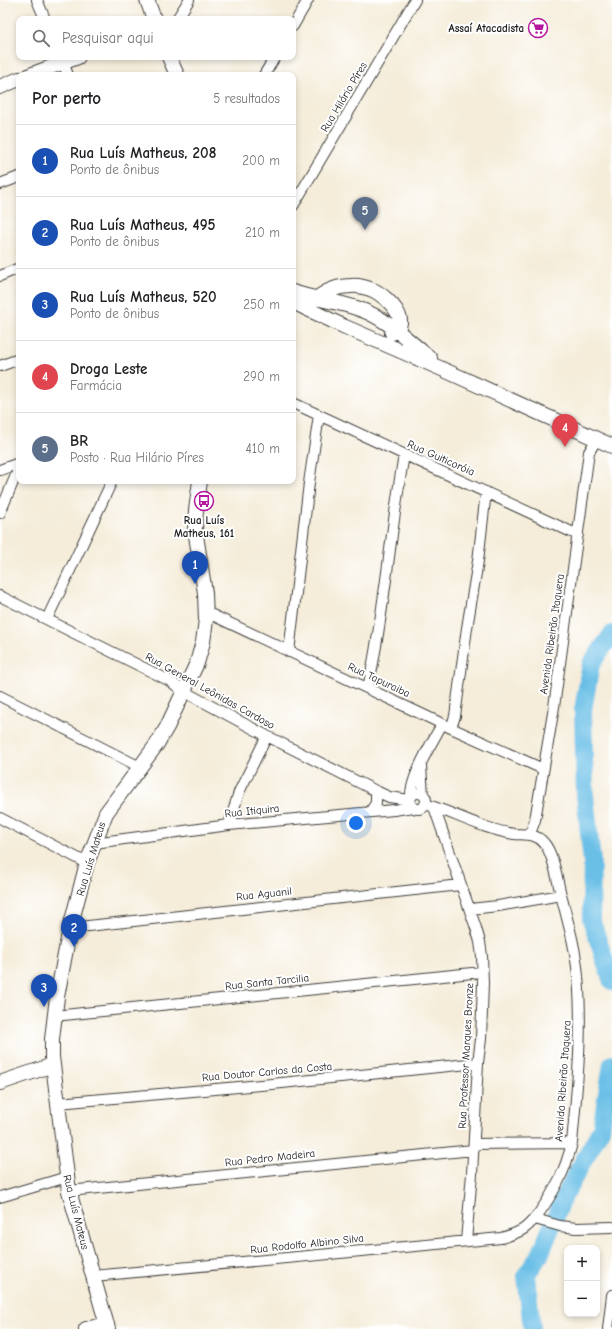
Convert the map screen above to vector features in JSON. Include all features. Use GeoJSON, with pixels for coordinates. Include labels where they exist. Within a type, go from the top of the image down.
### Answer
{"type":"FeatureCollection","features":[{"type":"Feature","properties":{"kind":"main road"},"geometry":{"type":"LineString","coordinates":[[147,0],[153,16]]}},
{"type":"Feature","properties":{"kind":"main road"},"geometry":{"type":"LineString","coordinates":[[40,72],[64,65],[73,60]]}},
{"type":"Feature","properties":{"kind":"main road"},"geometry":{"type":"LineString","coordinates":[[171,60],[176,72]]}},
{"type":"Feature","properties":{"kind":"main road"},"geometry":{"type":"LineString","coordinates":[[0,87],[16,80]]}},
{"type":"Feature","properties":{"kind":"main road"},"geometry":{"type":"LineString","coordinates":[[343,326],[338,315],[339,303],[343,295],[351,286]]}},
{"type":"Feature","properties":{"kind":"main road"},"geometry":{"type":"LineString","coordinates":[[316,299],[324,293],[336,288],[351,286],[369,288],[377,292],[393,305],[400,317],[400,324],[398,330],[392,333],[364,336]]}},
{"type":"Feature","properties":{"kind":"main road"},"geometry":{"type":"LineString","coordinates":[[296,293],[364,310],[398,330],[442,368]]}},
{"type":"Feature","properties":{"kind":"main road"},"geometry":{"type":"LineString","coordinates":[[296,303],[364,336],[442,368],[612,446]]}},
{"type":"Feature","properties":{"kind":"main road","name":"Rua Luís Mateus"},"geometry":{"type":"LineString","coordinates":[[108,1327],[68,1184],[53,1065],[52,1039],[54,1016],[70,928],[87,863],[94,843],[106,813],[157,744],[167,727],[197,663],[203,642],[206,612],[201,562],[195,529],[200,484]]}},
{"type":"Feature","properties":{"kind":"main road"},"geometry":{"type":"LineString","coordinates":[[0,1083],[53,1065]]}},
{"type":"Feature","properties":{"kind":"main road"},"geometry":{"type":"LineString","coordinates":[[86,1329],[108,1327]]}},
{"type":"Feature","properties":{"kind":"street"},"geometry":{"type":"LineString","coordinates":[[37,0],[44,16]]}},
{"type":"Feature","properties":{"kind":"street"},"geometry":{"type":"LineString","coordinates":[[180,16],[189,0]]}},
{"type":"Feature","properties":{"kind":"street"},"geometry":{"type":"LineString","coordinates":[[296,21],[308,0]]}},
{"type":"Feature","properties":{"kind":"street","name":"Rua Hilário Píres"},"geometry":{"type":"LineString","coordinates":[[296,201],[415,0]]}},
{"type":"Feature","properties":{"kind":"street"},"geometry":{"type":"LineString","coordinates":[[266,72],[272,60]]}},
{"type":"Feature","properties":{"kind":"street"},"geometry":{"type":"LineString","coordinates":[[0,184],[16,177]]}},
{"type":"Feature","properties":{"kind":"street"},"geometry":{"type":"LineString","coordinates":[[0,276],[16,269]]}},
{"type":"Feature","properties":{"kind":"street"},"geometry":{"type":"LineString","coordinates":[[0,366],[16,360]]}},
{"type":"Feature","properties":{"kind":"street","name":"Rua Guiticoróia"},"geometry":{"type":"LineString","coordinates":[[296,404],[578,535]]}},
{"type":"Feature","properties":{"kind":"street"},"geometry":{"type":"LineString","coordinates":[[290,652],[309,483],[319,415]]}},
{"type":"Feature","properties":{"kind":"street","name":"Avenida Ribeirão Itaquera"},"geometry":{"type":"LineString","coordinates":[[522,1230],[535,1219],[560,1180],[572,1143],[580,1030],[578,976],[571,936],[548,849],[544,843],[530,834],[535,820],[554,708],[589,452],[597,439]]}},
{"type":"Feature","properties":{"kind":"street"},"geometry":{"type":"LineString","coordinates":[[368,688],[377,647],[404,455]]}},
{"type":"Feature","properties":{"kind":"street"},"geometry":{"type":"LineString","coordinates":[[0,470],[16,464]]}},
{"type":"Feature","properties":{"kind":"street"},"geometry":{"type":"LineString","coordinates":[[0,513],[16,475]]}},
{"type":"Feature","properties":{"kind":"street"},"geometry":{"type":"LineString","coordinates":[[47,620],[111,484]]}},
{"type":"Feature","properties":{"kind":"street"},"geometry":{"type":"LineString","coordinates":[[412,802],[412,784],[420,766],[447,726],[458,695],[478,561],[486,492]]}},
{"type":"Feature","properties":{"kind":"street","name":"Rua General Leônidas Cardoso"},"geometry":{"type":"LineString","coordinates":[[0,596],[170,681],[183,691],[267,736],[376,791],[394,798],[412,802]]}},
{"type":"Feature","properties":{"kind":"street","name":"Rua Tapuraiba"},"geometry":{"type":"LineString","coordinates":[[206,612],[447,726],[543,769]]}},
{"type":"Feature","properties":{"kind":"street"},"geometry":{"type":"LineString","coordinates":[[0,696],[140,767]]}},
{"type":"Feature","properties":{"kind":"street"},"geometry":{"type":"LineString","coordinates":[[229,825],[239,792],[267,736]]}},
{"type":"Feature","properties":{"kind":"street","name":"Rua Professor Marques Bronze"},"geometry":{"type":"LineString","coordinates":[[420,766],[427,802],[470,909],[480,942],[482,972],[481,1039],[478,1063],[474,1147],[466,1241]]}},
{"type":"Feature","properties":{"kind":"street"},"geometry":{"type":"LineString","coordinates":[[370,812],[376,803],[376,791]]}},
{"type":"Feature","properties":{"kind":"street"},"geometry":{"type":"LineString","coordinates":[[412,802],[416,793],[427,802],[482,826],[514,834],[530,834]]}},
{"type":"Feature","properties":{"kind":"street"},"geometry":{"type":"LineString","coordinates":[[412,802],[421,808],[427,802]]}},
{"type":"Feature","properties":{"kind":"street","name":"Rua Itiquira"},"geometry":{"type":"LineString","coordinates":[[94,843],[229,825],[394,810],[412,802]]}},
{"type":"Feature","properties":{"kind":"street"},"geometry":{"type":"LineString","coordinates":[[0,818],[87,863]]}},
{"type":"Feature","properties":{"kind":"street","name":"Rua Aguanil"},"geometry":{"type":"LineString","coordinates":[[70,928],[460,884]]}},
{"type":"Feature","properties":{"kind":"street"},"geometry":{"type":"LineString","coordinates":[[470,909],[498,906],[561,895]]}},
{"type":"Feature","properties":{"kind":"street","name":"Rua Santa Tarcilia"},"geometry":{"type":"LineString","coordinates":[[54,1016],[482,972]]}},
{"type":"Feature","properties":{"kind":"street","name":"Rua Doutor Carlos da Costa"},"geometry":{"type":"LineString","coordinates":[[58,1103],[272,1084],[478,1063]]}},
{"type":"Feature","properties":{"kind":"street","name":"Rua Pedro Madeira"},"geometry":{"type":"LineString","coordinates":[[0,1197],[68,1184],[474,1147],[572,1143]]}},
{"type":"Feature","properties":{"kind":"street"},"geometry":{"type":"LineString","coordinates":[[535,1219],[547,1223],[576,1228],[612,1227]]}},
{"type":"Feature","properties":{"kind":"street","name":"Rua Rodolfo Albino Silva"},"geometry":{"type":"LineString","coordinates":[[93,1276],[501,1238],[522,1230]]}},
{"type":"Feature","properties":{"kind":"street"},"geometry":{"type":"LineString","coordinates":[[608,1329],[612,1295]]}},
{"type":"Feature","properties":{"kind":"waterway"},"geometry":{"type":"LineString","coordinates":[[612,634],[591,664],[583,710],[585,795],[592,862],[591,919],[612,982]]}},
{"type":"Feature","properties":{"kind":"waterway"},"geometry":{"type":"LineString","coordinates":[[532,1329],[526,1275],[540,1255],[563,1198],[601,1129],[612,1064]]}},
{"type":"Feature","properties":{"kind":"place","name":"Assaí Atacadista"},"geometry":{"type":"Point","coordinates":[538,28]}},
{"type":"Feature","properties":{"kind":"place","name":"BR"},"geometry":{"type":"Point","coordinates":[365,230]}},
{"type":"Feature","properties":{"kind":"place","name":"Droga Leste"},"geometry":{"type":"Point","coordinates":[565,447]}},
{"type":"Feature","properties":{"kind":"place","name":"Rua Luís Matheus, 161"},"geometry":{"type":"Point","coordinates":[204,501]}},
{"type":"Feature","properties":{"kind":"place","name":"Rua Luís Matheus, 208"},"geometry":{"type":"Point","coordinates":[195,584]}},
{"type":"Feature","properties":{"kind":"place","name":"Rua Luís Matheus, 495"},"geometry":{"type":"Point","coordinates":[74,947]}},
{"type":"Feature","properties":{"kind":"place","name":"Rua Luís Matheus, 520"},"geometry":{"type":"Point","coordinates":[44,1007]}}]}
